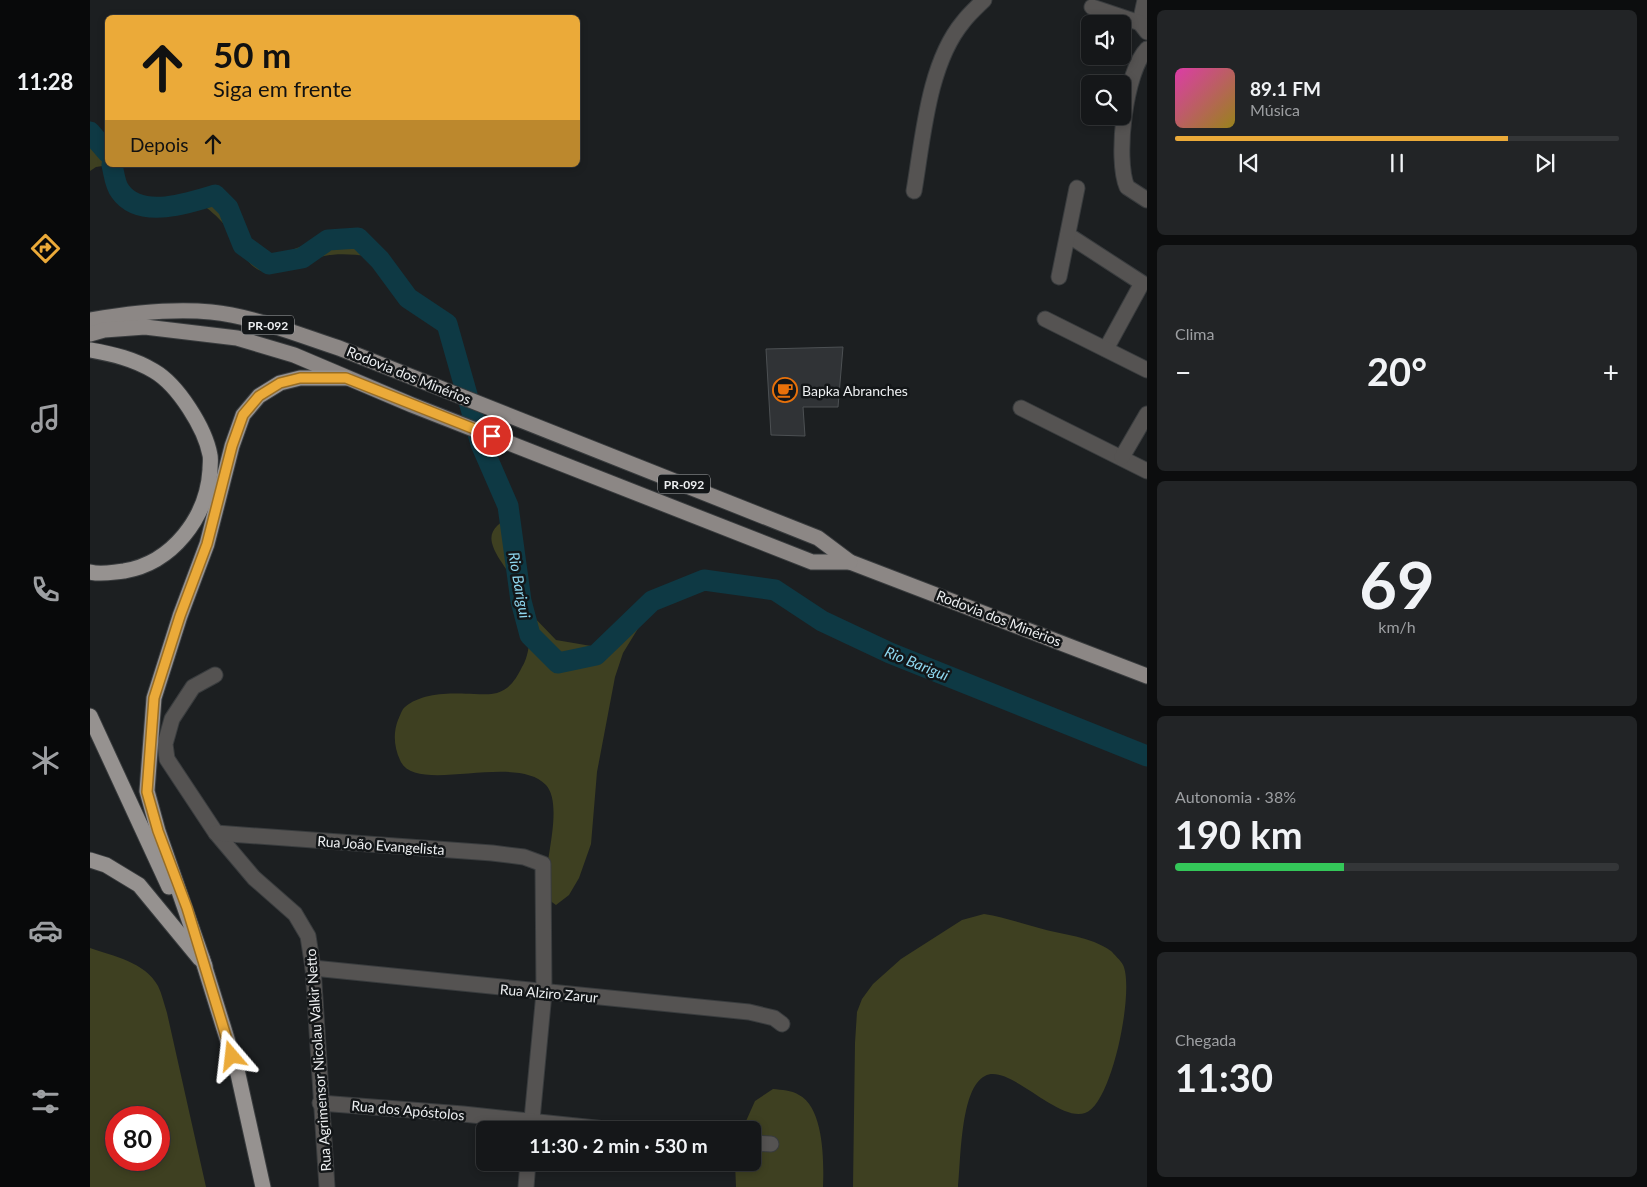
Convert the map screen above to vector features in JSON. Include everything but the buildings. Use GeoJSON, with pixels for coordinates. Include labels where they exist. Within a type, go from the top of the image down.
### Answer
{"type":"FeatureCollection","features":[{"type":"Feature","properties":{"kind":"highway"},"geometry":{"type":"LineString","coordinates":[[90,350],[120,355],[156,372],[182,397],[197,423],[210,455],[209,488],[191,528],[170,550],[140,568],[99,574],[90,572]]}},
{"type":"Feature","properties":{"kind":"highway"},"geometry":{"type":"LineString","coordinates":[[263,1187],[238,1074],[205,966],[158,831],[147,792],[154,698],[180,616],[207,544],[232,446],[243,415],[259,396],[280,383],[300,378],[346,378]]}},
{"type":"Feature","properties":{"kind":"highway"},"geometry":{"type":"LineString","coordinates":[[90,716],[205,966]]}},
{"type":"Feature","properties":{"kind":"highway"},"geometry":{"type":"LineString","coordinates":[[90,860],[106,865],[139,885],[205,966]]}},
{"type":"Feature","properties":{"kind":"main road","name":"Rodovia dos Minérios"},"geometry":{"type":"LineString","coordinates":[[90,320],[174,310],[213,312],[276,327],[339,348],[818,538],[850,562],[1147,676]]}},
{"type":"Feature","properties":{"kind":"main road","name":"Rodovia dos Minérios"},"geometry":{"type":"LineString","coordinates":[[90,334],[104,330],[145,327],[237,338],[294,355],[431,412],[812,562],[850,562]]}},
{"type":"Feature","properties":{"kind":"street"},"geometry":{"type":"LineString","coordinates":[[914,191],[932,91],[940,65],[962,23],[984,0]]}},
{"type":"Feature","properties":{"kind":"street"},"geometry":{"type":"LineString","coordinates":[[1092,7],[1143,28],[1145,0]]}},
{"type":"Feature","properties":{"kind":"street"},"geometry":{"type":"LineString","coordinates":[[1147,49],[1134,74],[1127,98],[1123,168],[1127,187],[1147,200]]}},
{"type":"Feature","properties":{"kind":"street"},"geometry":{"type":"LineString","coordinates":[[1059,277],[1077,188]]}},
{"type":"Feature","properties":{"kind":"street"},"geometry":{"type":"LineString","coordinates":[[1068,235],[1142,283],[1106,349]]}},
{"type":"Feature","properties":{"kind":"street"},"geometry":{"type":"LineString","coordinates":[[1045,319],[1147,370]]}},
{"type":"Feature","properties":{"kind":"street"},"geometry":{"type":"LineString","coordinates":[[1021,408],[1147,471]]}},
{"type":"Feature","properties":{"kind":"street"},"geometry":{"type":"LineString","coordinates":[[1122,457],[1147,414]]}},
{"type":"Feature","properties":{"kind":"street","name":"Rua Agrimensor Nicolau Valkir Netto"},"geometry":{"type":"LineString","coordinates":[[215,674],[193,687],[172,719],[165,744],[167,759],[216,833],[254,878],[294,914],[308,936],[313,968],[320,1103],[327,1187]]}},
{"type":"Feature","properties":{"kind":"street","name":"Rua João Evangelista"},"geometry":{"type":"LineString","coordinates":[[216,833],[524,856],[543,864],[544,993]]}},
{"type":"Feature","properties":{"kind":"street","name":"Rua Alziro Zarur"},"geometry":{"type":"LineString","coordinates":[[313,968],[544,993],[749,1012],[774,1018],[782,1024]]}},
{"type":"Feature","properties":{"kind":"street"},"geometry":{"type":"LineString","coordinates":[[532,1121],[544,993]]}},
{"type":"Feature","properties":{"kind":"street","name":"Rua dos Apóstolos"},"geometry":{"type":"LineString","coordinates":[[320,1103],[486,1121]]}},
{"type":"Feature","properties":{"kind":"street"},"geometry":{"type":"LineString","coordinates":[[761,1143],[771,1144]]}},
{"type":"Feature","properties":{"kind":"street"},"geometry":{"type":"LineString","coordinates":[[526,1187],[527,1171]]}},
{"type":"Feature","properties":{"kind":"green space"},"geometry":{"type":"Polygon","coordinates":[[[90,135],[93,135],[105,151],[105,166],[96,167],[90,171],[90,135]]]}},
{"type":"Feature","properties":{"kind":"green space"},"geometry":{"type":"Polygon","coordinates":[[[217,198],[246,244],[268,259],[331,235],[357,238],[377,257],[348,254],[334,255],[313,259],[284,271],[269,273],[261,271],[249,263],[220,219],[198,201],[217,198]]]}},
{"type":"Feature","properties":{"kind":"green space"},"geometry":{"type":"Polygon","coordinates":[[[517,515],[530,613],[556,640],[597,647],[655,593],[661,591],[623,653],[615,677],[597,772],[591,844],[579,878],[569,895],[556,905],[549,900],[546,886],[553,805],[551,794],[546,785],[531,776],[512,772],[444,775],[424,774],[409,770],[400,760],[395,740],[396,725],[401,713],[412,702],[438,694],[497,693],[509,686],[526,660],[530,635],[527,608],[520,592],[496,553],[491,537],[498,524],[517,515]]]}},
{"type":"Feature","properties":{"kind":"green space"},"geometry":{"type":"Polygon","coordinates":[[[984,914],[1094,942],[1111,951],[1122,963],[1126,978],[1123,1020],[1119,1045],[1104,1090],[1095,1105],[1085,1113],[1074,1113],[1047,1102],[1020,1084],[1007,1078],[995,1074],[985,1076],[977,1083],[966,1110],[958,1187],[853,1187],[855,1043],[857,1012],[862,999],[873,984],[901,959],[962,920],[984,914]]]}},
{"type":"Feature","properties":{"kind":"green space"},"geometry":{"type":"Polygon","coordinates":[[[90,948],[118,957],[137,966],[145,971],[158,986],[167,1013],[206,1187],[90,1187],[90,948]]]}},
{"type":"Feature","properties":{"kind":"green space"},"geometry":{"type":"Polygon","coordinates":[[[773,1089],[796,1093],[807,1102],[818,1123],[821,1136],[823,1187],[736,1187],[735,1171],[761,1171],[761,1121],[746,1121],[755,1101],[773,1089]]]}},
{"type":"Feature","properties":{"kind":"waterway","name":"Rio Barigui"},"geometry":{"type":"LineString","coordinates":[[90,132],[105,150]]}},
{"type":"Feature","properties":{"kind":"waterway","name":"Rio Barigui"},"geometry":{"type":"LineString","coordinates":[[112,167],[120,191],[129,200],[139,205],[165,207],[215,195],[228,208],[243,245],[269,264],[302,258],[328,240],[358,238],[380,260],[408,298],[447,324],[481,444],[508,506],[521,601],[530,635],[558,663],[596,655],[652,601],[704,580],[775,590],[822,621],[890,653],[1147,756]]}},
{"type":"Feature","properties":{"kind":"place","name":"Bapka Abranches"},"geometry":{"type":"Point","coordinates":[785,390]}},
{"type":"Feature","properties":{"kind":"route"},"geometry":{"type":"LineString","coordinates":[[232,1056],[187,908],[158,831],[147,792],[154,698],[180,616],[207,544],[232,446],[243,415],[259,396],[280,383],[300,378],[346,378],[492,436]]}}]}
